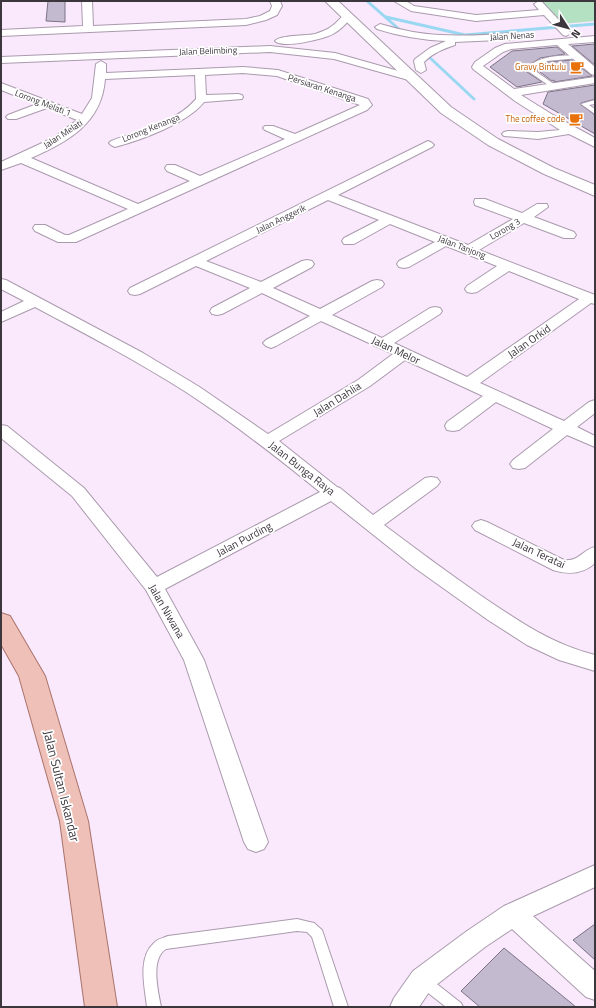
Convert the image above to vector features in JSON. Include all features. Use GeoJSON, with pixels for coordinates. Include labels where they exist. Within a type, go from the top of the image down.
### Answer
{"type":"FeatureCollection","features":[{"type":"Feature","properties":{"kind":"main road"},"geometry":{"type":"LineString","coordinates":[[331,1],[347,17],[416,74],[446,110],[493,142],[549,171],[595,191]]}},
{"type":"Feature","properties":{"kind":"main road"},"geometry":{"type":"LineString","coordinates":[[368,17],[395,43]]}},
{"type":"Feature","properties":{"kind":"main road"},"geometry":{"type":"LineString","coordinates":[[405,54],[416,74],[437,84]]}},
{"type":"Feature","properties":{"kind":"main road"},"geometry":{"type":"LineString","coordinates":[[495,126],[536,148]]}},
{"type":"Feature","properties":{"kind":"main road","name":"Jalan Sultan Iskandar"},"geometry":{"type":"LineString","coordinates":[[1,622],[32,676],[74,821],[101,1007]]}},
{"type":"Feature","properties":{"kind":"street"},"geometry":{"type":"LineString","coordinates":[[87,1],[88,28]]}},
{"type":"Feature","properties":{"kind":"street"},"geometry":{"type":"LineString","coordinates":[[1,33],[246,22],[263,18],[274,13],[278,6],[275,1]]}},
{"type":"Feature","properties":{"kind":"street"},"geometry":{"type":"LineString","coordinates":[[399,1],[411,8],[476,18],[546,12]]}},
{"type":"Feature","properties":{"kind":"street"},"geometry":{"type":"LineString","coordinates":[[535,1],[562,28]]}},
{"type":"Feature","properties":{"kind":"street","name":"Jalan Belimbing"},"geometry":{"type":"LineString","coordinates":[[1,54],[308,39],[336,28],[347,17]]}},
{"type":"Feature","properties":{"kind":"street","name":"Jalan Nenas"},"geometry":{"type":"LineString","coordinates":[[380,27],[401,34],[433,39],[478,39]]}},
{"type":"Feature","properties":{"kind":"street","name":"Jalan Nenas"},"geometry":{"type":"LineString","coordinates":[[416,74],[419,61],[431,50],[451,43],[562,28],[595,31]]}},
{"type":"Feature","properties":{"kind":"street"},"geometry":{"type":"LineString","coordinates":[[595,39],[503,48],[477,65],[477,67],[512,93],[569,131],[595,143]]}},
{"type":"Feature","properties":{"kind":"street"},"geometry":{"type":"LineString","coordinates":[[559,42],[595,72]]}},
{"type":"Feature","properties":{"kind":"street","name":"Jalan Belimbing"},"geometry":{"type":"LineString","coordinates":[[1,60],[270,49],[335,56],[416,74]]}},
{"type":"Feature","properties":{"kind":"street","name":"Jalan Melati"},"geometry":{"type":"LineString","coordinates":[[1,166],[54,142],[86,119],[97,98],[102,56]]}},
{"type":"Feature","properties":{"kind":"street","name":"Persiaran Kenanga"},"geometry":{"type":"LineString","coordinates":[[40,228],[62,239],[71,239],[296,139],[363,108],[366,105],[364,101],[278,73],[242,70],[100,76]]}},
{"type":"Feature","properties":{"kind":"street"},"geometry":{"type":"LineString","coordinates":[[200,72],[201,99],[238,97]]}},
{"type":"Feature","properties":{"kind":"street"},"geometry":{"type":"LineString","coordinates":[[512,93],[595,80]]}},
{"type":"Feature","properties":{"kind":"street","name":"Lorong Melati 1"},"geometry":{"type":"LineString","coordinates":[[4,89],[86,119]]}},
{"type":"Feature","properties":{"kind":"street","name":"Lorong Kenanga"},"geometry":{"type":"LineString","coordinates":[[115,142],[183,115],[198,104],[201,99]]}},
{"type":"Feature","properties":{"kind":"street"},"geometry":{"type":"LineString","coordinates":[[12,117],[46,104]]}},
{"type":"Feature","properties":{"kind":"street"},"geometry":{"type":"LineString","coordinates":[[269,128],[296,139]]}},
{"type":"Feature","properties":{"kind":"street"},"geometry":{"type":"LineString","coordinates":[[508,134],[534,137],[552,136],[569,131]]}},
{"type":"Feature","properties":{"kind":"street","name":"Jalan Anggerik"},"geometry":{"type":"LineString","coordinates":[[134,291],[428,145]]}},
{"type":"Feature","properties":{"kind":"street"},"geometry":{"type":"LineString","coordinates":[[20,158],[139,209]]}},
{"type":"Feature","properties":{"kind":"street"},"geometry":{"type":"LineString","coordinates":[[171,168],[200,181]]}},
{"type":"Feature","properties":{"kind":"street","name":"Jalan Tanjong"},"geometry":{"type":"LineString","coordinates":[[328,195],[592,299]]}},
{"type":"Feature","properties":{"kind":"street"},"geometry":{"type":"LineString","coordinates":[[480,202],[569,235]]}},
{"type":"Feature","properties":{"kind":"street","name":"Lorong 3"},"geometry":{"type":"LineString","coordinates":[[469,250],[542,207]]}},
{"type":"Feature","properties":{"kind":"street"},"geometry":{"type":"LineString","coordinates":[[349,241],[390,219]]}},
{"type":"Feature","properties":{"kind":"street"},"geometry":{"type":"LineString","coordinates":[[404,264],[446,241]]}},
{"type":"Feature","properties":{"kind":"street","name":"Jalan Melor"},"geometry":{"type":"LineString","coordinates":[[195,261],[262,288],[595,442]]}},
{"type":"Feature","properties":{"kind":"street"},"geometry":{"type":"LineString","coordinates":[[217,311],[307,264]]}},
{"type":"Feature","properties":{"kind":"street"},"geometry":{"type":"LineString","coordinates":[[472,289],[508,266]]}},
{"type":"Feature","properties":{"kind":"street","name":"Jalan Bunga Raya"},"geometry":{"type":"LineString","coordinates":[[1,283],[138,356],[192,389],[268,441],[334,492],[422,564],[495,615],[534,640],[566,655],[595,663]]}},
{"type":"Feature","properties":{"kind":"street"},"geometry":{"type":"LineString","coordinates":[[271,343],[377,284]]}},
{"type":"Feature","properties":{"kind":"street","name":"Jalan Orkid"},"geometry":{"type":"LineString","coordinates":[[468,384],[592,299]]}},
{"type":"Feature","properties":{"kind":"street"},"geometry":{"type":"LineString","coordinates":[[1,318],[35,301]]}},
{"type":"Feature","properties":{"kind":"street"},"geometry":{"type":"LineString","coordinates":[[382,344],[435,311]]}},
{"type":"Feature","properties":{"kind":"street","name":"Jalan Dahlia"},"geometry":{"type":"LineString","coordinates":[[268,441],[364,383],[404,354]]}},
{"type":"Feature","properties":{"kind":"street"},"geometry":{"type":"LineString","coordinates":[[453,426],[494,396]]}},
{"type":"Feature","properties":{"kind":"street"},"geometry":{"type":"LineString","coordinates":[[519,464],[595,404]]}},
{"type":"Feature","properties":{"kind":"street","name":"Jalan Niwana"},"geometry":{"type":"LineString","coordinates":[[1,430],[78,492],[154,586],[194,660],[256,842]]}},
{"type":"Feature","properties":{"kind":"street"},"geometry":{"type":"LineString","coordinates":[[373,524],[430,482]]}},
{"type":"Feature","properties":{"kind":"street","name":"Jalan Purding"},"geometry":{"type":"LineString","coordinates":[[154,586],[334,492]]}},
{"type":"Feature","properties":{"kind":"street","name":"Jalan Teratai"},"geometry":{"type":"LineString","coordinates":[[481,526],[560,566],[572,568],[582,564],[595,553]]}},
{"type":"Feature","properties":{"kind":"street"},"geometry":{"type":"LineString","coordinates":[[403,1007],[422,980],[476,939],[513,914],[595,875]]}},
{"type":"Feature","properties":{"kind":"street"},"geometry":{"type":"LineString","coordinates":[[513,914],[595,988]]}},
{"type":"Feature","properties":{"kind":"lane"},"geometry":{"type":"LineString","coordinates":[[553,86],[531,71],[531,67],[539,61],[577,57]]}},
{"type":"Feature","properties":{"kind":"lane"},"geometry":{"type":"LineString","coordinates":[[595,102],[584,104],[595,112]]}},
{"type":"Feature","properties":{"kind":"lane"},"geometry":{"type":"LineString","coordinates":[[154,1007],[150,971],[152,956],[159,946],[168,942],[297,925],[310,927],[317,934],[341,1007]]}},
{"type":"Feature","properties":{"kind":"lane"},"geometry":{"type":"LineString","coordinates":[[422,980],[456,1007]]}},
{"type":"Feature","properties":{"kind":"green space"},"geometry":{"type":"Polygon","coordinates":[[[541,1],[595,1],[595,21],[562,24],[541,1]]]}},
{"type":"Feature","properties":{"kind":"building"},"geometry":{"type":"Polygon","coordinates":[[[48,1],[65,1],[65,22],[46,21],[48,1]]]}},
{"type":"Feature","properties":{"kind":"building"},"geometry":{"type":"Polygon","coordinates":[[[595,44],[595,65],[572,46],[595,44]]]}},
{"type":"Feature","properties":{"kind":"building"},"geometry":{"type":"Polygon","coordinates":[[[557,47],[565,54],[540,58],[528,66],[527,72],[542,82],[517,87],[490,67],[512,51],[557,47]]]}},
{"type":"Feature","properties":{"kind":"building"},"geometry":{"type":"Polygon","coordinates":[[[572,60],[592,76],[554,82],[554,80],[552,81],[536,69],[547,62],[572,60]]]}},
{"type":"Feature","properties":{"kind":"building"},"geometry":{"type":"Polygon","coordinates":[[[595,85],[595,99],[580,104],[595,115],[595,134],[543,104],[548,92],[595,85]]]}},
{"type":"Feature","properties":{"kind":"building"},"geometry":{"type":"Polygon","coordinates":[[[595,924],[595,960],[573,940],[595,924]]]}},
{"type":"Feature","properties":{"kind":"building"},"geometry":{"type":"Polygon","coordinates":[[[504,948],[576,1007],[480,1007],[461,991],[504,948]]]}},
{"type":"Feature","properties":{"kind":"waterway"},"geometry":{"type":"LineString","coordinates":[[367,1],[401,31]]}},
{"type":"Feature","properties":{"kind":"waterway"},"geometry":{"type":"LineString","coordinates":[[386,17],[465,35],[595,24]]}},
{"type":"Feature","properties":{"kind":"waterway"},"geometry":{"type":"LineString","coordinates":[[427,55],[474,99]]}},
{"type":"Feature","properties":{"kind":"place","name":"Gravy Bintulu"},"geometry":{"type":"Point","coordinates":[577,67]}},
{"type":"Feature","properties":{"kind":"place","name":"The coffee code"},"geometry":{"type":"Point","coordinates":[576,119]}}]}
